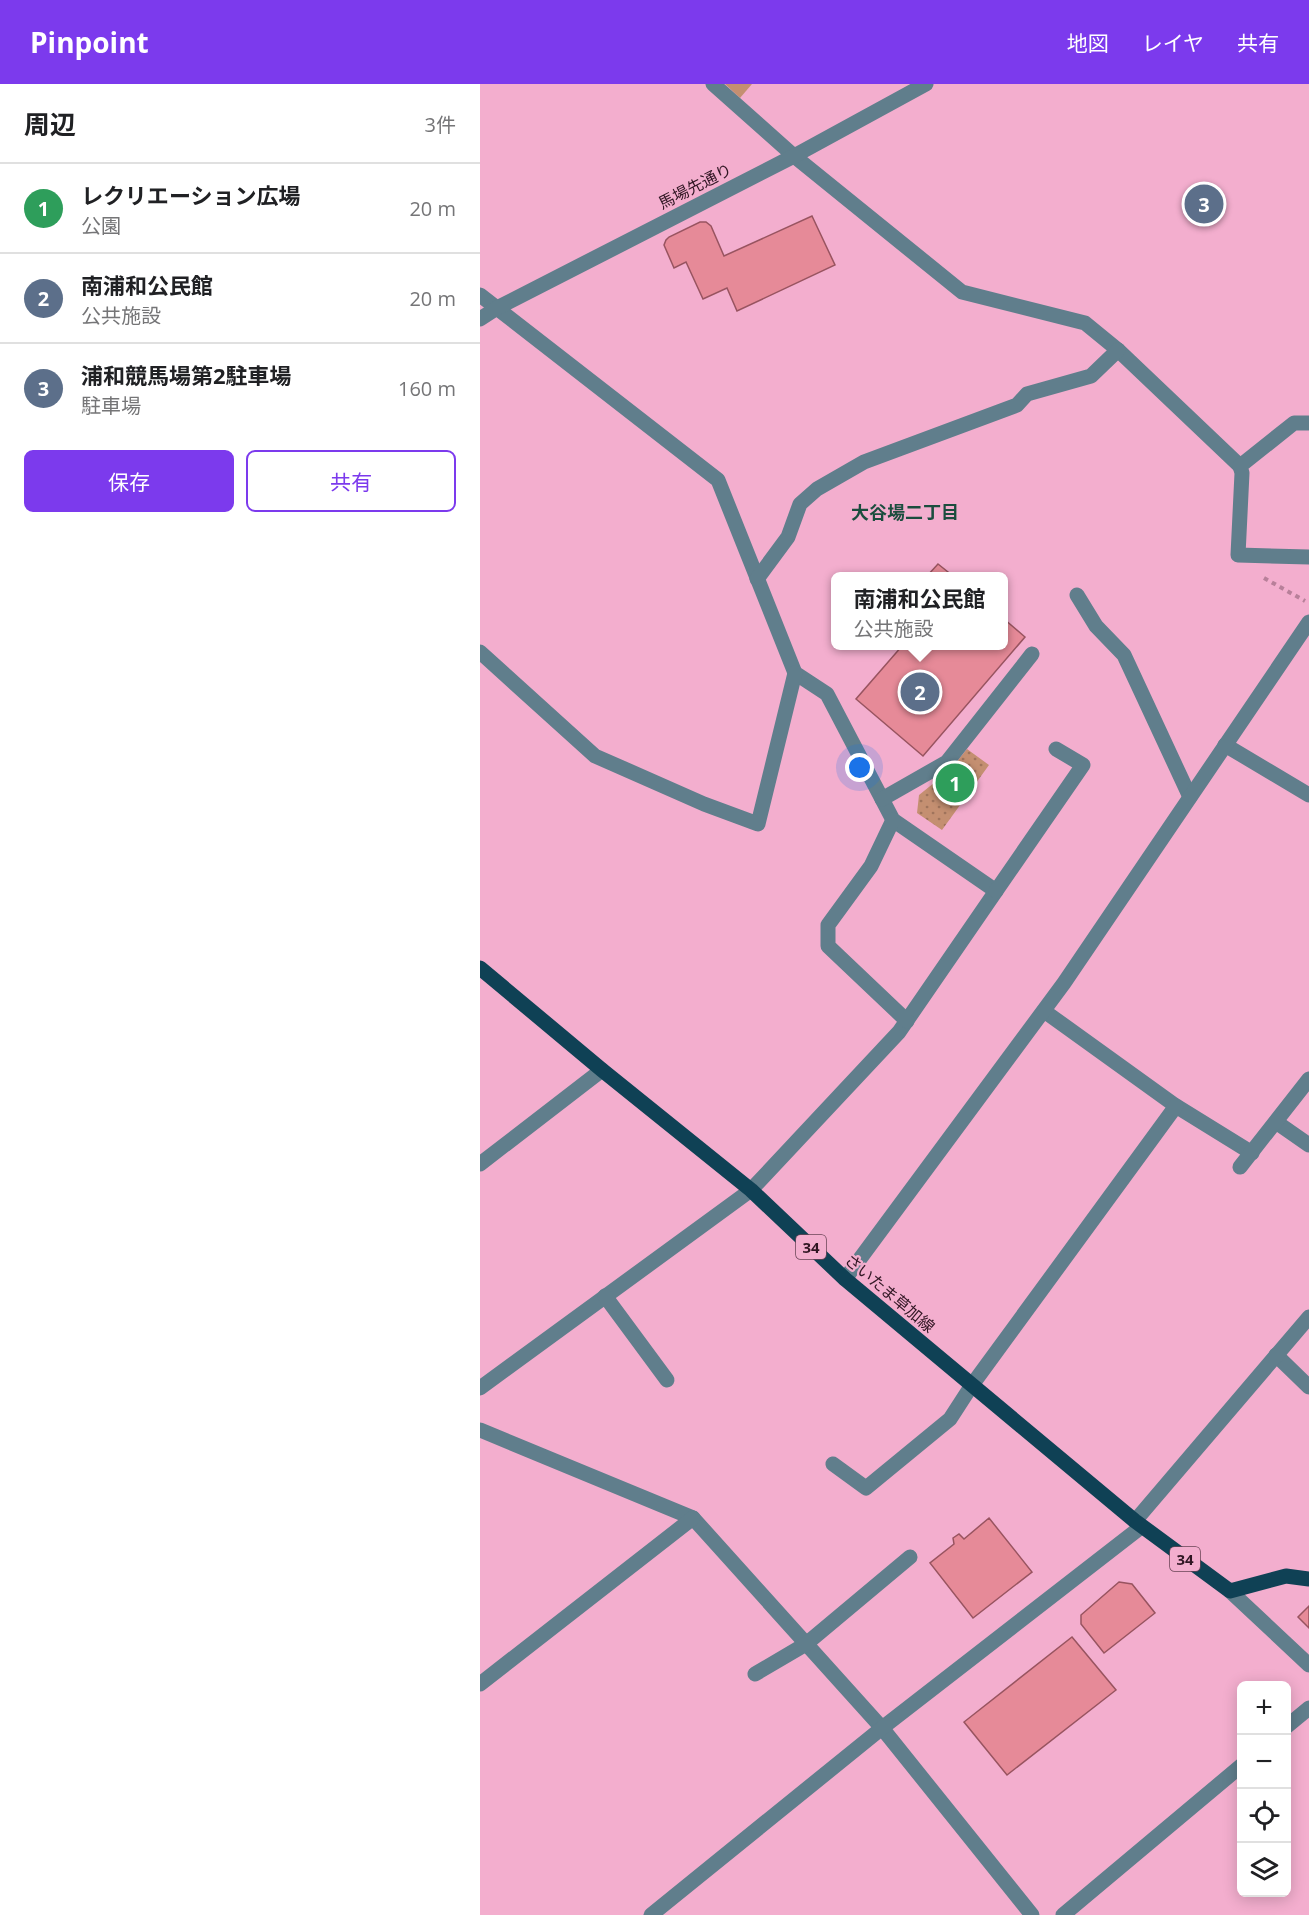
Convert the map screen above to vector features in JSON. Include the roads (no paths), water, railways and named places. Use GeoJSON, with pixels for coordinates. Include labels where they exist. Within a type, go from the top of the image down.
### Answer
{"type":"FeatureCollection","features":[{"type":"Feature","properties":{"kind":"main road","name":"さいたま草加線"},"geometry":{"type":"LineString","coordinates":[[480,968],[751,1190],[845,1279],[1138,1524]]}},
{"type":"Feature","properties":{"kind":"main road","name":"34"},"geometry":{"type":"LineString","coordinates":[[1138,1524],[1230,1591]]}},
{"type":"Feature","properties":{"kind":"main road"},"geometry":{"type":"LineString","coordinates":[[1230,1591],[1286,1576],[1309,1579]]}},
{"type":"Feature","properties":{"kind":"street"},"geometry":{"type":"LineString","coordinates":[[713,84],[794,156],[962,292],[1085,323],[1118,350],[1240,466],[1242,473],[1238,555],[1309,557]]}},
{"type":"Feature","properties":{"kind":"street","name":"馬場先通り"},"geometry":{"type":"LineString","coordinates":[[480,319],[497,308],[794,156],[926,84]]}},
{"type":"Feature","properties":{"kind":"street"},"geometry":{"type":"LineString","coordinates":[[480,295],[718,480],[795,673],[827,694],[892,820],[996,891]]}},
{"type":"Feature","properties":{"kind":"street"},"geometry":{"type":"LineString","coordinates":[[757,579],[788,537],[800,504],[817,489],[864,462],[1017,405],[1027,394],[1091,376],[1118,350]]}},
{"type":"Feature","properties":{"kind":"street"},"geometry":{"type":"LineString","coordinates":[[1240,466],[1294,423],[1309,423]]}},
{"type":"Feature","properties":{"kind":"street"},"geometry":{"type":"LineString","coordinates":[[1077,595],[1096,626],[1124,655],[1190,797]]}},
{"type":"Feature","properties":{"kind":"street"},"geometry":{"type":"LineString","coordinates":[[845,1279],[1044,1011],[1309,622]]}},
{"type":"Feature","properties":{"kind":"street"},"geometry":{"type":"LineString","coordinates":[[480,652],[596,756],[705,804],[758,824],[795,673]]}},
{"type":"Feature","properties":{"kind":"street"},"geometry":{"type":"LineString","coordinates":[[882,799],[946,762],[1032,654]]}},
{"type":"Feature","properties":{"kind":"street"},"geometry":{"type":"LineString","coordinates":[[1225,745],[1309,795]]}},
{"type":"Feature","properties":{"kind":"street"},"geometry":{"type":"LineString","coordinates":[[480,1388],[751,1190],[899,1032],[1083,765],[1056,749]]}},
{"type":"Feature","properties":{"kind":"street"},"geometry":{"type":"LineString","coordinates":[[892,820],[871,866],[828,925],[828,946],[907,1021]]}},
{"type":"Feature","properties":{"kind":"street"},"geometry":{"type":"LineString","coordinates":[[1044,1011],[1176,1106],[1252,1153]]}},
{"type":"Feature","properties":{"kind":"street"},"geometry":{"type":"LineString","coordinates":[[480,1164],[602,1070]]}},
{"type":"Feature","properties":{"kind":"street"},"geometry":{"type":"LineString","coordinates":[[1240,1167],[1309,1079]]}},
{"type":"Feature","properties":{"kind":"street"},"geometry":{"type":"LineString","coordinates":[[833,1464],[866,1488],[950,1419],[972,1385],[1176,1106]]}},
{"type":"Feature","properties":{"kind":"street"},"geometry":{"type":"LineString","coordinates":[[1276,1122],[1309,1145]]}},
{"type":"Feature","properties":{"kind":"street"},"geometry":{"type":"LineString","coordinates":[[605,1296],[667,1380]]}},
{"type":"Feature","properties":{"kind":"street"},"geometry":{"type":"LineString","coordinates":[[651,1915],[1138,1524],[1309,1317]]}},
{"type":"Feature","properties":{"kind":"street"},"geometry":{"type":"LineString","coordinates":[[1276,1355],[1309,1387]]}},
{"type":"Feature","properties":{"kind":"street"},"geometry":{"type":"LineString","coordinates":[[480,1430],[693,1518],[882,1728],[1032,1915]]}},
{"type":"Feature","properties":{"kind":"street"},"geometry":{"type":"LineString","coordinates":[[480,1684],[693,1518]]}},
{"type":"Feature","properties":{"kind":"street"},"geometry":{"type":"LineString","coordinates":[[755,1674],[806,1644],[910,1557]]}},
{"type":"Feature","properties":{"kind":"street"},"geometry":{"type":"LineString","coordinates":[[1230,1591],[1309,1665]]}},
{"type":"Feature","properties":{"kind":"street"},"geometry":{"type":"LineString","coordinates":[[1291,1724],[1309,1708]]}},
{"type":"Feature","properties":{"kind":"street"},"geometry":{"type":"LineString","coordinates":[[1063,1915],[1237,1769]]}},
{"type":"Feature","properties":{"kind":"place","name":"浦和競馬場第2駐車場"},"geometry":{"type":"Point","coordinates":[1204,204]}},
{"type":"Feature","properties":{"kind":"place","name":"南浦和公民館"},"geometry":{"type":"Point","coordinates":[920,692]}},
{"type":"Feature","properties":{"kind":"place","name":"レクリエーション広場"},"geometry":{"type":"Point","coordinates":[955,783]}},
{"type":"Feature","properties":{"kind":"district","name":"大谷場二丁目"},"geometry":{"type":"Point","coordinates":[905,512]}}]}
